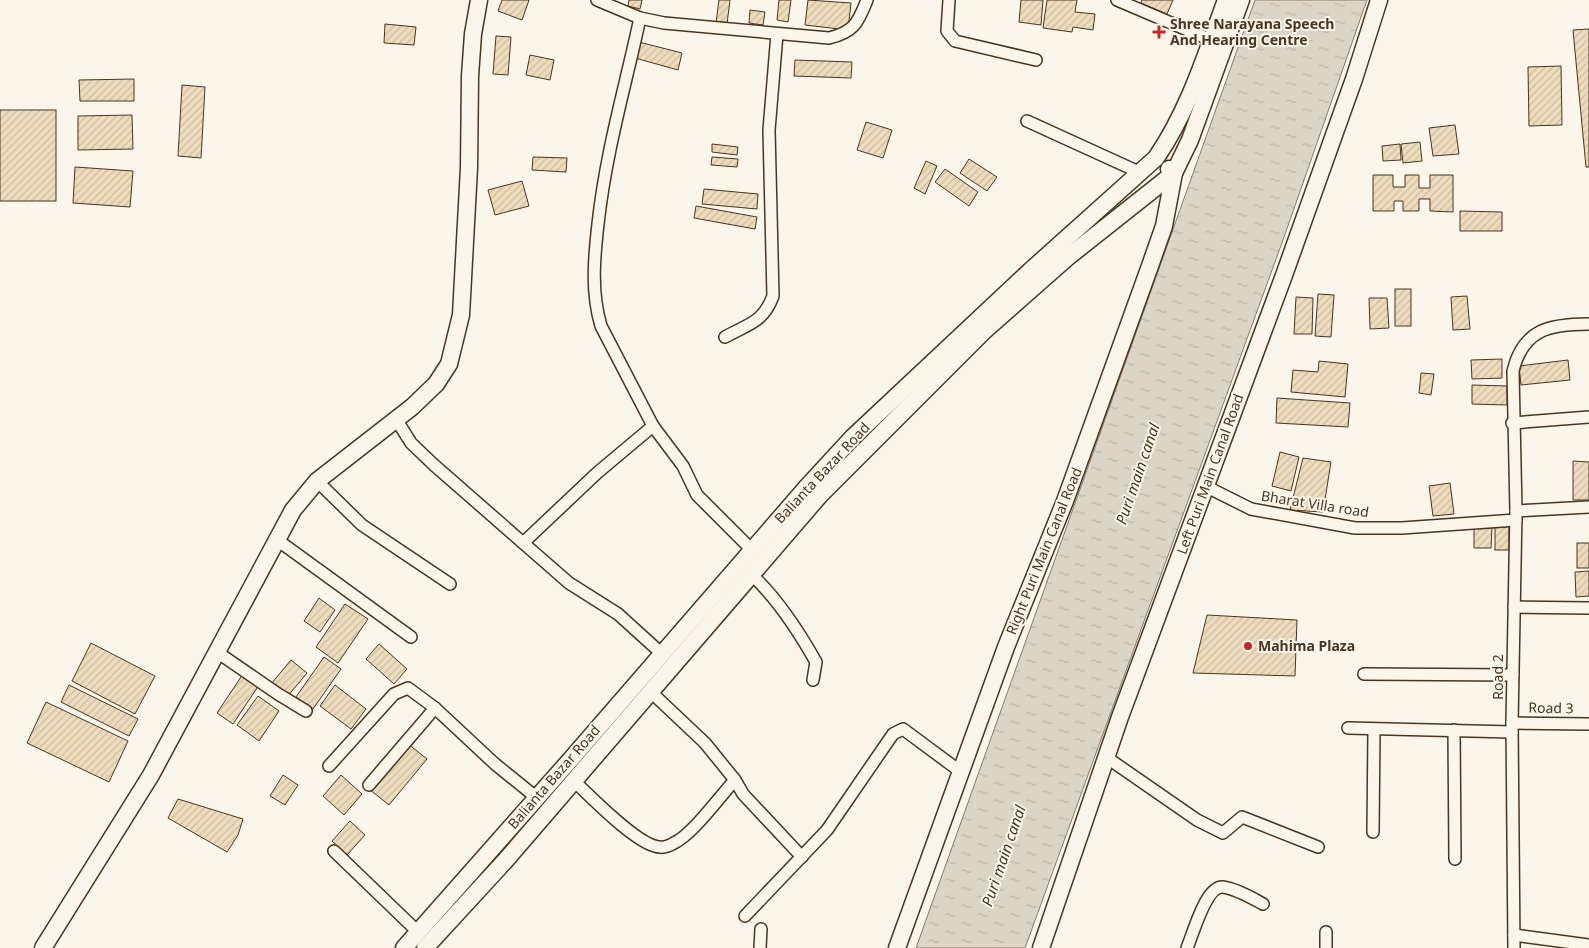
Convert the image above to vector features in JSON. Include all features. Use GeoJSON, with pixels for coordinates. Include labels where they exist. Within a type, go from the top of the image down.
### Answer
{"type":"FeatureCollection","features":[{"type":"Feature","properties":{"kind":"street"},"geometry":{"type":"LineString","coordinates":[[43,948],[151,775],[293,510],[317,481],[396,419],[436,384],[450,364],[458,332],[464,273],[470,168],[470,76],[473,34],[479,0]]}},
{"type":"Feature","properties":{"kind":"street"},"geometry":{"type":"LineString","coordinates":[[597,0],[640,18],[664,23],[829,38],[844,34],[856,24],[867,0]]}},
{"type":"Feature","properties":{"kind":"street"},"geometry":{"type":"LineString","coordinates":[[949,0],[947,31],[955,41],[1036,60]]}},
{"type":"Feature","properties":{"kind":"street"},"geometry":{"type":"LineString","coordinates":[[1117,0],[1211,40]]}},
{"type":"Feature","properties":{"kind":"street","name":"Balianta Bazar Road"},"geometry":{"type":"LineString","coordinates":[[404,948],[537,798],[661,653],[853,437],[1030,271],[1142,173],[1156,158],[1166,143],[1191,93],[1226,0]]}},
{"type":"Feature","properties":{"kind":"street","name":"Balianta Bazar Road"},"geometry":{"type":"LineString","coordinates":[[425,948],[651,692],[820,495],[984,332],[1068,257],[1174,173],[1190,140],[1241,0]]}},
{"type":"Feature","properties":{"kind":"street","name":"Left Puri Main Canal Road"},"geometry":{"type":"LineString","coordinates":[[1041,948],[1106,757],[1283,278],[1354,79],[1379,0]]}},
{"type":"Feature","properties":{"kind":"street"},"geometry":{"type":"LineString","coordinates":[[640,18],[606,164],[595,244],[594,279],[596,309],[601,326],[653,426],[683,466],[697,495],[752,550]]}},
{"type":"Feature","properties":{"kind":"street"},"geometry":{"type":"LineString","coordinates":[[725,337],[761,318],[768,309],[773,296],[769,130],[777,34]]}},
{"type":"Feature","properties":{"kind":"street"},"geometry":{"type":"LineString","coordinates":[[1027,121],[1142,173]]}},
{"type":"Feature","properties":{"kind":"street"},"geometry":{"type":"LineString","coordinates":[[1156,158],[1174,173]]}},
{"type":"Feature","properties":{"kind":"street","name":"Right Puri Main Canal Road"},"geometry":{"type":"LineString","coordinates":[[898,948],[1006,648],[1065,501],[1150,266],[1164,226],[1174,173]]}},
{"type":"Feature","properties":{"kind":"street","name":"Road 2"},"geometry":{"type":"LineString","coordinates":[[1514,948],[1512,727],[1516,515],[1512,423],[1513,371],[1517,354],[1524,344],[1550,326],[1589,324]]}},
{"type":"Feature","properties":{"kind":"street"},"geometry":{"type":"LineString","coordinates":[[1512,423],[1589,417]]}},
{"type":"Feature","properties":{"kind":"street"},"geometry":{"type":"LineString","coordinates":[[396,419],[411,443],[434,465],[569,583],[618,614],[661,653]]}},
{"type":"Feature","properties":{"kind":"street"},"geometry":{"type":"LineString","coordinates":[[523,543],[597,473],[653,426]]}},
{"type":"Feature","properties":{"kind":"street"},"geometry":{"type":"LineString","coordinates":[[317,481],[362,525],[450,584]]}},
{"type":"Feature","properties":{"kind":"street","name":"Bharat Villa road"},"geometry":{"type":"LineString","coordinates":[[1205,486],[1251,509],[1289,518],[1355,528],[1402,528],[1589,507]]}},
{"type":"Feature","properties":{"kind":"street"},"geometry":{"type":"LineString","coordinates":[[276,539],[411,637]]}},
{"type":"Feature","properties":{"kind":"street"},"geometry":{"type":"LineString","coordinates":[[751,574],[762,585],[802,637],[816,662],[812,680]]}},
{"type":"Feature","properties":{"kind":"street"},"geometry":{"type":"LineString","coordinates":[[1514,607],[1589,608]]}},
{"type":"Feature","properties":{"kind":"street"},"geometry":{"type":"LineString","coordinates":[[218,652],[278,694],[306,710]]}},
{"type":"Feature","properties":{"kind":"street"},"geometry":{"type":"LineString","coordinates":[[1364,674],[1513,675]]}},
{"type":"Feature","properties":{"kind":"street"},"geometry":{"type":"LineString","coordinates":[[329,766],[394,694],[401,689],[408,688],[435,708],[495,764],[537,798]]}},
{"type":"Feature","properties":{"kind":"street"},"geometry":{"type":"LineString","coordinates":[[651,692],[705,743],[735,780],[743,794],[802,857]]}},
{"type":"Feature","properties":{"kind":"street"},"geometry":{"type":"LineString","coordinates":[[369,785],[435,708]]}},
{"type":"Feature","properties":{"kind":"street","name":"Road 3"},"geometry":{"type":"LineString","coordinates":[[1348,728],[1454,730],[1589,724]]}},
{"type":"Feature","properties":{"kind":"street"},"geometry":{"type":"LineString","coordinates":[[1373,832],[1374,728]]}},
{"type":"Feature","properties":{"kind":"street"},"geometry":{"type":"LineString","coordinates":[[744,916],[834,822],[893,734],[903,729],[961,772]]}},
{"type":"Feature","properties":{"kind":"street"},"geometry":{"type":"LineString","coordinates":[[1454,730],[1455,859]]}},
{"type":"Feature","properties":{"kind":"street"},"geometry":{"type":"LineString","coordinates":[[1106,757],[1197,820],[1223,833],[1242,817],[1318,847]]}},
{"type":"Feature","properties":{"kind":"street"},"geometry":{"type":"LineString","coordinates":[[573,780],[632,834],[649,845],[661,848],[676,843],[686,834],[735,780]]}},
{"type":"Feature","properties":{"kind":"street"},"geometry":{"type":"LineString","coordinates":[[334,851],[418,932]]}},
{"type":"Feature","properties":{"kind":"street"},"geometry":{"type":"LineString","coordinates":[[1187,948],[1206,899],[1216,888],[1230,889],[1263,904]]}},
{"type":"Feature","properties":{"kind":"street"},"geometry":{"type":"LineString","coordinates":[[760,948],[761,929]]}},
{"type":"Feature","properties":{"kind":"street"},"geometry":{"type":"LineString","coordinates":[[1326,932],[1326,948]]}},
{"type":"Feature","properties":{"kind":"street"},"geometry":{"type":"LineString","coordinates":[[1514,935],[1588,945]]}},
{"type":"Feature","properties":{"kind":"water","name":"Puri main canal"},"geometry":{"type":"Polygon","coordinates":[[[1255,0],[1367,0],[1283,240],[1025,948],[916,948],[1255,0]]]}},
{"type":"Feature","properties":{"kind":"building"},"geometry":{"type":"Polygon","coordinates":[[[502,0],[529,0],[522,20],[498,11],[502,0]]]}},
{"type":"Feature","properties":{"kind":"building"},"geometry":{"type":"Polygon","coordinates":[[[629,0],[642,0],[640,9],[628,6],[629,0]]]}},
{"type":"Feature","properties":{"kind":"building"},"geometry":{"type":"Polygon","coordinates":[[[719,0],[730,0],[727,24],[716,23],[719,0]]]}},
{"type":"Feature","properties":{"kind":"building"},"geometry":{"type":"Polygon","coordinates":[[[779,0],[791,0],[788,22],[777,20],[779,0]]]}},
{"type":"Feature","properties":{"kind":"building"},"geometry":{"type":"Polygon","coordinates":[[[808,0],[851,3],[848,30],[805,25],[808,0]]]}},
{"type":"Feature","properties":{"kind":"building"},"geometry":{"type":"Polygon","coordinates":[[[1021,0],[1043,0],[1041,25],[1019,22],[1021,0]]]}},
{"type":"Feature","properties":{"kind":"building"},"geometry":{"type":"Polygon","coordinates":[[[1047,0],[1077,0],[1075,12],[1095,14],[1093,30],[1073,27],[1072,32],[1043,28],[1047,0]]]}},
{"type":"Feature","properties":{"kind":"building"},"geometry":{"type":"Polygon","coordinates":[[[1142,0],[1173,0],[1167,14],[1141,3],[1142,0]]]}},
{"type":"Feature","properties":{"kind":"building"},"geometry":{"type":"Polygon","coordinates":[[[750,10],[765,12],[763,25],[749,23],[750,10]]]}},
{"type":"Feature","properties":{"kind":"building"},"geometry":{"type":"Polygon","coordinates":[[[385,24],[416,27],[414,45],[384,43],[385,24]]]}},
{"type":"Feature","properties":{"kind":"building"},"geometry":{"type":"Polygon","coordinates":[[[1589,29],[1589,167],[1586,167],[1573,30],[1589,29]]]}},
{"type":"Feature","properties":{"kind":"building"},"geometry":{"type":"Polygon","coordinates":[[[496,36],[511,37],[508,75],[493,74],[496,36]]]}},
{"type":"Feature","properties":{"kind":"building"},"geometry":{"type":"Polygon","coordinates":[[[639,42],[682,53],[678,70],[635,58],[639,42]]]}},
{"type":"Feature","properties":{"kind":"building"},"geometry":{"type":"Polygon","coordinates":[[[530,55],[554,60],[550,80],[526,75],[530,55]]]}},
{"type":"Feature","properties":{"kind":"building"},"geometry":{"type":"Polygon","coordinates":[[[795,60],[852,62],[851,78],[794,76],[795,60]]]}},
{"type":"Feature","properties":{"kind":"building"},"geometry":{"type":"Polygon","coordinates":[[[1561,66],[1562,125],[1529,126],[1528,67],[1561,66]]]}},
{"type":"Feature","properties":{"kind":"building"},"geometry":{"type":"Polygon","coordinates":[[[134,79],[134,101],[80,101],[79,80],[134,79]]]}},
{"type":"Feature","properties":{"kind":"building"},"geometry":{"type":"Polygon","coordinates":[[[182,85],[205,87],[201,158],[178,156],[182,85]]]}},
{"type":"Feature","properties":{"kind":"building"},"geometry":{"type":"Polygon","coordinates":[[[0,110],[56,110],[56,201],[0,201],[0,110]]]}},
{"type":"Feature","properties":{"kind":"building"},"geometry":{"type":"Polygon","coordinates":[[[132,115],[133,149],[78,150],[78,116],[132,115]]]}},
{"type":"Feature","properties":{"kind":"building"},"geometry":{"type":"Polygon","coordinates":[[[866,122],[892,130],[883,158],[857,150],[866,122]]]}},
{"type":"Feature","properties":{"kind":"building"},"geometry":{"type":"Polygon","coordinates":[[[1455,125],[1459,154],[1433,156],[1429,128],[1455,125]]]}},
{"type":"Feature","properties":{"kind":"building"},"geometry":{"type":"Polygon","coordinates":[[[1420,142],[1422,161],[1403,163],[1401,144],[1420,142]]]}},
{"type":"Feature","properties":{"kind":"building"},"geometry":{"type":"Polygon","coordinates":[[[712,144],[738,147],[737,155],[712,152],[712,144]]]}},
{"type":"Feature","properties":{"kind":"building"},"geometry":{"type":"Polygon","coordinates":[[[1400,144],[1401,160],[1383,161],[1382,146],[1400,144]]]}},
{"type":"Feature","properties":{"kind":"building"},"geometry":{"type":"Polygon","coordinates":[[[533,157],[567,158],[566,172],[532,170],[533,157]]]}},
{"type":"Feature","properties":{"kind":"building"},"geometry":{"type":"Polygon","coordinates":[[[712,157],[738,159],[737,167],[711,165],[712,157]]]}},
{"type":"Feature","properties":{"kind":"building"},"geometry":{"type":"Polygon","coordinates":[[[969,159],[997,177],[987,191],[960,173],[969,159]]]}},
{"type":"Feature","properties":{"kind":"building"},"geometry":{"type":"Polygon","coordinates":[[[926,161],[937,166],[925,194],[914,188],[926,161]]]}},
{"type":"Feature","properties":{"kind":"building"},"geometry":{"type":"Polygon","coordinates":[[[75,167],[133,171],[130,207],[73,203],[75,167]]]}},
{"type":"Feature","properties":{"kind":"building"},"geometry":{"type":"Polygon","coordinates":[[[945,169],[978,192],[969,206],[935,182],[945,169]]]}},
{"type":"Feature","properties":{"kind":"building"},"geometry":{"type":"Polygon","coordinates":[[[1373,175],[1393,175],[1393,187],[1405,187],[1405,175],[1419,175],[1419,188],[1430,188],[1430,175],[1453,175],[1453,212],[1430,211],[1430,199],[1419,199],[1419,211],[1403,211],[1403,201],[1394,201],[1394,211],[1373,211],[1373,175]]]}},
{"type":"Feature","properties":{"kind":"building"},"geometry":{"type":"Polygon","coordinates":[[[522,181],[529,206],[495,215],[488,190],[522,181]]]}},
{"type":"Feature","properties":{"kind":"building"},"geometry":{"type":"Polygon","coordinates":[[[704,189],[758,194],[757,209],[702,204],[704,189]]]}},
{"type":"Feature","properties":{"kind":"building"},"geometry":{"type":"Polygon","coordinates":[[[696,206],[757,217],[755,229],[694,218],[696,206]]]}},
{"type":"Feature","properties":{"kind":"building"},"geometry":{"type":"Polygon","coordinates":[[[1460,211],[1502,212],[1502,231],[1460,231],[1460,211]]]}},
{"type":"Feature","properties":{"kind":"building"},"geometry":{"type":"Polygon","coordinates":[[[1395,289],[1411,289],[1411,326],[1395,326],[1395,289]]]}},
{"type":"Feature","properties":{"kind":"building"},"geometry":{"type":"Polygon","coordinates":[[[1318,294],[1334,295],[1331,337],[1315,336],[1318,294]]]}},
{"type":"Feature","properties":{"kind":"building"},"geometry":{"type":"Polygon","coordinates":[[[1467,296],[1470,329],[1453,330],[1451,297],[1467,296]]]}},
{"type":"Feature","properties":{"kind":"building"},"geometry":{"type":"Polygon","coordinates":[[[1296,297],[1313,298],[1312,334],[1294,334],[1296,297]]]}},
{"type":"Feature","properties":{"kind":"building"},"geometry":{"type":"Polygon","coordinates":[[[1369,298],[1387,298],[1389,328],[1370,329],[1369,298]]]}},
{"type":"Feature","properties":{"kind":"building"},"geometry":{"type":"Polygon","coordinates":[[[1502,359],[1502,378],[1472,379],[1471,360],[1502,359]]]}},
{"type":"Feature","properties":{"kind":"building"},"geometry":{"type":"Polygon","coordinates":[[[1568,360],[1570,380],[1521,385],[1519,366],[1568,360]]]}},
{"type":"Feature","properties":{"kind":"building"},"geometry":{"type":"Polygon","coordinates":[[[1319,361],[1348,364],[1345,397],[1291,392],[1293,370],[1318,372],[1319,361]]]}},
{"type":"Feature","properties":{"kind":"building"},"geometry":{"type":"Polygon","coordinates":[[[1421,373],[1434,374],[1431,395],[1419,393],[1421,373]]]}},
{"type":"Feature","properties":{"kind":"building"},"geometry":{"type":"Polygon","coordinates":[[[1472,385],[1507,386],[1507,405],[1472,404],[1472,385]]]}},
{"type":"Feature","properties":{"kind":"building"},"geometry":{"type":"Polygon","coordinates":[[[1277,398],[1350,403],[1348,427],[1276,423],[1277,398]]]}},
{"type":"Feature","properties":{"kind":"building"},"geometry":{"type":"Polygon","coordinates":[[[1280,452],[1299,457],[1291,491],[1272,486],[1280,452]]]}},
{"type":"Feature","properties":{"kind":"building"},"geometry":{"type":"Polygon","coordinates":[[[1303,458],[1331,462],[1323,512],[1290,510],[1303,458]]]}},
{"type":"Feature","properties":{"kind":"building"},"geometry":{"type":"Polygon","coordinates":[[[1573,461],[1589,462],[1589,500],[1573,500],[1573,461]]]}},
{"type":"Feature","properties":{"kind":"building"},"geometry":{"type":"Polygon","coordinates":[[[1450,483],[1454,514],[1433,516],[1429,486],[1450,483]]]}},
{"type":"Feature","properties":{"kind":"building"},"geometry":{"type":"Polygon","coordinates":[[[1495,526],[1509,526],[1509,550],[1495,550],[1495,526]]]}},
{"type":"Feature","properties":{"kind":"building"},"geometry":{"type":"Polygon","coordinates":[[[1474,527],[1492,527],[1491,548],[1474,548],[1474,527]]]}},
{"type":"Feature","properties":{"kind":"building"},"geometry":{"type":"Polygon","coordinates":[[[1577,543],[1589,543],[1589,568],[1577,568],[1577,543]]]}},
{"type":"Feature","properties":{"kind":"building"},"geometry":{"type":"Polygon","coordinates":[[[1589,571],[1589,596],[1576,597],[1575,572],[1589,571]]]}},
{"type":"Feature","properties":{"kind":"building"},"geometry":{"type":"Polygon","coordinates":[[[319,598],[335,610],[320,632],[304,621],[319,598]]]}},
{"type":"Feature","properties":{"kind":"building"},"geometry":{"type":"Polygon","coordinates":[[[345,604],[368,619],[338,663],[316,647],[345,604]]]}},
{"type":"Feature","properties":{"kind":"building","name":"Mahima Plaza"},"geometry":{"type":"Polygon","coordinates":[[[1207,615],[1297,620],[1295,676],[1193,673],[1207,615]]]}},
{"type":"Feature","properties":{"kind":"building"},"geometry":{"type":"Polygon","coordinates":[[[91,643],[155,676],[135,714],[72,681],[91,643]]]}},
{"type":"Feature","properties":{"kind":"building"},"geometry":{"type":"Polygon","coordinates":[[[379,644],[407,669],[394,684],[366,659],[379,644]]]}},
{"type":"Feature","properties":{"kind":"building"},"geometry":{"type":"Polygon","coordinates":[[[324,657],[341,669],[313,709],[296,697],[324,657]]]}},
{"type":"Feature","properties":{"kind":"building"},"geometry":{"type":"Polygon","coordinates":[[[291,660],[307,673],[287,697],[271,684],[291,660]]]}},
{"type":"Feature","properties":{"kind":"building"},"geometry":{"type":"Polygon","coordinates":[[[243,674],[259,685],[233,724],[217,713],[243,674]]]}},
{"type":"Feature","properties":{"kind":"building"},"geometry":{"type":"Polygon","coordinates":[[[69,685],[138,719],[129,736],[61,702],[69,685]]]}},
{"type":"Feature","properties":{"kind":"building"},"geometry":{"type":"Polygon","coordinates":[[[335,685],[366,709],[351,729],[320,706],[335,685]]]}},
{"type":"Feature","properties":{"kind":"building"},"geometry":{"type":"Polygon","coordinates":[[[258,696],[279,711],[259,741],[237,725],[258,696]]]}},
{"type":"Feature","properties":{"kind":"building"},"geometry":{"type":"Polygon","coordinates":[[[46,702],[128,741],[109,782],[27,743],[46,702]]]}},
{"type":"Feature","properties":{"kind":"building"},"geometry":{"type":"Polygon","coordinates":[[[407,743],[427,759],[389,805],[369,789],[407,743]]]}},
{"type":"Feature","properties":{"kind":"building"},"geometry":{"type":"Polygon","coordinates":[[[283,775],[298,785],[285,805],[270,796],[283,775]]]}},
{"type":"Feature","properties":{"kind":"building"},"geometry":{"type":"Polygon","coordinates":[[[341,775],[362,794],[344,815],[323,796],[341,775]]]}},
{"type":"Feature","properties":{"kind":"building"},"geometry":{"type":"Polygon","coordinates":[[[178,799],[243,819],[238,835],[227,852],[168,818],[178,799]]]}},
{"type":"Feature","properties":{"kind":"building"},"geometry":{"type":"Polygon","coordinates":[[[350,821],[365,835],[347,855],[332,841],[350,821]]]}},
{"type":"Feature","properties":{"kind":"place","name":"Shree Narayana Speech And Hearing Centre"},"geometry":{"type":"Point","coordinates":[1159,32]}},
{"type":"Feature","properties":{"kind":"place","name":"Mahima Plaza"},"geometry":{"type":"Point","coordinates":[1248,646]}}]}
